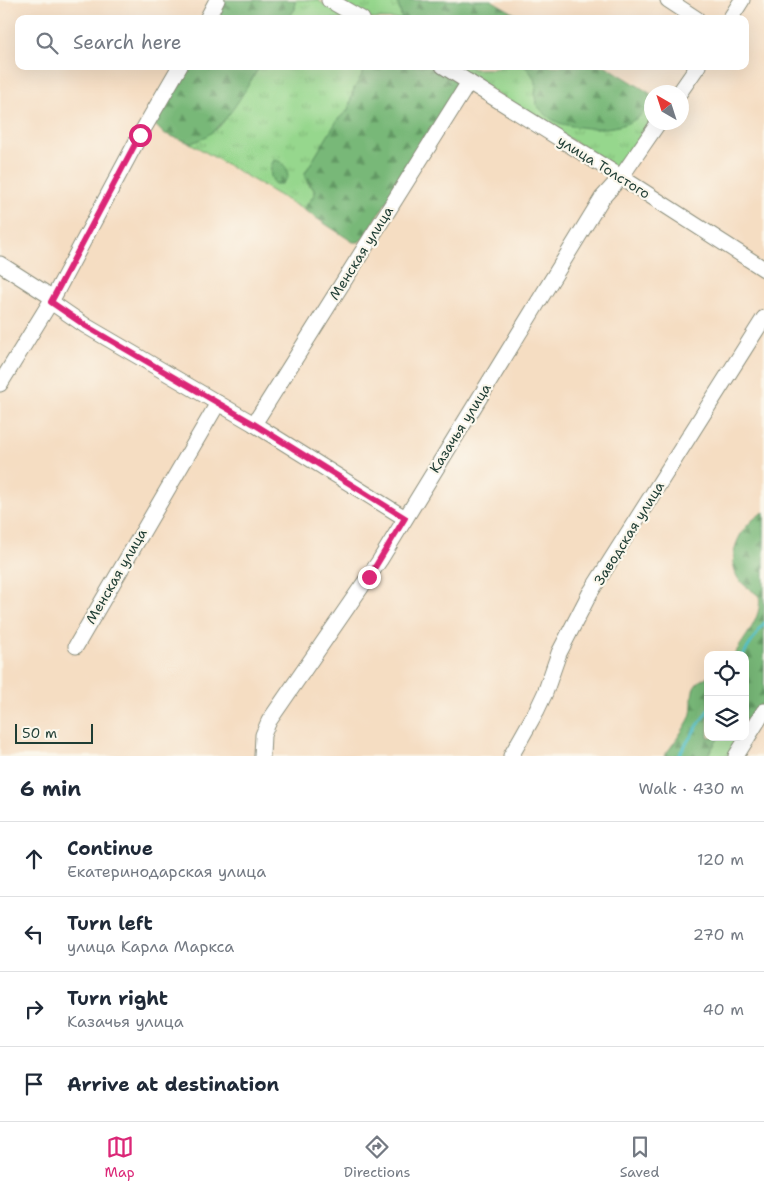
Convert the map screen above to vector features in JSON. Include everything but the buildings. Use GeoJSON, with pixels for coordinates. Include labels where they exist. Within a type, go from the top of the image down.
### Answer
{"type":"FeatureCollection","features":[{"type":"Feature","properties":{"kind":"street"},"geometry":{"type":"LineString","coordinates":[[208,15],[217,0]]}},
{"type":"Feature","properties":{"kind":"street"},"geometry":{"type":"LineString","coordinates":[[329,0],[355,15]]}},
{"type":"Feature","properties":{"kind":"street"},"geometry":{"type":"LineString","coordinates":[[668,0],[691,15]]}},
{"type":"Feature","properties":{"kind":"street"},"geometry":{"type":"LineString","coordinates":[[733,15],[742,0]]}},
{"type":"Feature","properties":{"kind":"street"},"geometry":{"type":"LineString","coordinates":[[0,384],[52,300],[140,135],[178,70]]}},
{"type":"Feature","properties":{"kind":"street","name":"улица Толстого"},"geometry":{"type":"LineString","coordinates":[[450,70],[764,269]]}},
{"type":"Feature","properties":{"kind":"street"},"geometry":{"type":"LineString","coordinates":[[685,85],[695,70]]}},
{"type":"Feature","properties":{"kind":"street","name":"Менская улица"},"geometry":{"type":"LineString","coordinates":[[254,424],[469,82]]}},
{"type":"Feature","properties":{"kind":"street","name":"Казачья улица"},"geometry":{"type":"LineString","coordinates":[[262,756],[263,735],[269,721],[369,577],[602,198],[621,177],[653,130]]}},
{"type":"Feature","properties":{"kind":"street"},"geometry":{"type":"LineString","coordinates":[[0,264],[86,326],[254,424],[405,518]]}},
{"type":"Feature","properties":{"kind":"street","name":"Заводская улица"},"geometry":{"type":"LineString","coordinates":[[511,756],[537,710],[545,693],[558,652],[590,593],[764,318]]}},
{"type":"Feature","properties":{"kind":"street","name":"Менская улица"},"geometry":{"type":"LineString","coordinates":[[76,646],[218,403]]}},
{"type":"Feature","properties":{"kind":"street"},"geometry":{"type":"LineString","coordinates":[[736,756],[764,711]]}},
{"type":"Feature","properties":{"kind":"green space"},"geometry":{"type":"Polygon","coordinates":[[[223,0],[295,0],[295,9],[291,15],[214,15],[223,0]]]}},
{"type":"Feature","properties":{"kind":"green space"},"geometry":{"type":"Polygon","coordinates":[[[295,0],[317,0],[343,15],[291,15],[295,9],[295,0]]]}},
{"type":"Feature","properties":{"kind":"green space"},"geometry":{"type":"Polygon","coordinates":[[[338,0],[397,0],[401,15],[364,15],[338,0]]]}},
{"type":"Feature","properties":{"kind":"green space"},"geometry":{"type":"Polygon","coordinates":[[[397,0],[491,0],[517,15],[401,15],[397,0]]]}},
{"type":"Feature","properties":{"kind":"green space"},"geometry":{"type":"Polygon","coordinates":[[[182,70],[258,70],[231,112],[212,132],[202,139],[190,143],[163,133],[153,123],[182,70]]]}},
{"type":"Feature","properties":{"kind":"green space"},"geometry":{"type":"Polygon","coordinates":[[[257,70],[365,70],[354,89],[348,110],[338,120],[305,173],[308,184],[313,188],[314,194],[304,210],[190,143],[218,128],[257,70]]]}},
{"type":"Feature","properties":{"kind":"green space"},"geometry":{"type":"Polygon","coordinates":[[[365,70],[439,70],[460,85],[364,238],[359,242],[353,242],[304,210],[314,194],[313,188],[305,178],[305,173],[338,119],[348,110],[354,89],[365,70]]]}},
{"type":"Feature","properties":{"kind":"green space"},"geometry":{"type":"Polygon","coordinates":[[[459,70],[528,70],[535,80],[535,98],[644,104],[645,130],[618,169],[459,70]]]}},
{"type":"Feature","properties":{"kind":"green space"},"geometry":{"type":"Polygon","coordinates":[[[528,70],[612,70],[644,90],[644,113],[634,120],[616,127],[576,127],[556,122],[543,113],[537,105],[534,78],[528,70]]]}},
{"type":"Feature","properties":{"kind":"green space"},"geometry":{"type":"Polygon","coordinates":[[[274,160],[283,163],[287,171],[288,177],[282,184],[275,184],[271,175],[271,166],[274,160]]]}},
{"type":"Feature","properties":{"kind":"green space"},"geometry":{"type":"Polygon","coordinates":[[[764,512],[764,700],[755,714],[749,718],[749,651],[736,651],[758,612],[759,596],[743,584],[736,575],[734,556],[739,538],[756,517],[764,512]]]}},
{"type":"Feature","properties":{"kind":"green space"},"geometry":{"type":"Polygon","coordinates":[[[704,679],[704,741],[716,741],[707,756],[664,756],[690,717],[693,690],[704,679]]]}},
{"type":"Feature","properties":{"kind":"green space"},"geometry":{"type":"Polygon","coordinates":[[[716,741],[738,741],[729,756],[707,756],[716,741]]]}},
{"type":"Feature","properties":{"kind":"waterway"},"geometry":{"type":"LineString","coordinates":[[746,651],[764,623]]}},
{"type":"Feature","properties":{"kind":"waterway"},"geometry":{"type":"LineString","coordinates":[[678,756],[704,716]]}},
{"type":"Feature","properties":{"kind":"route"},"geometry":{"type":"LineString","coordinates":[[140,135],[51,302],[86,326],[254,424],[405,518],[369,577]]}}]}
